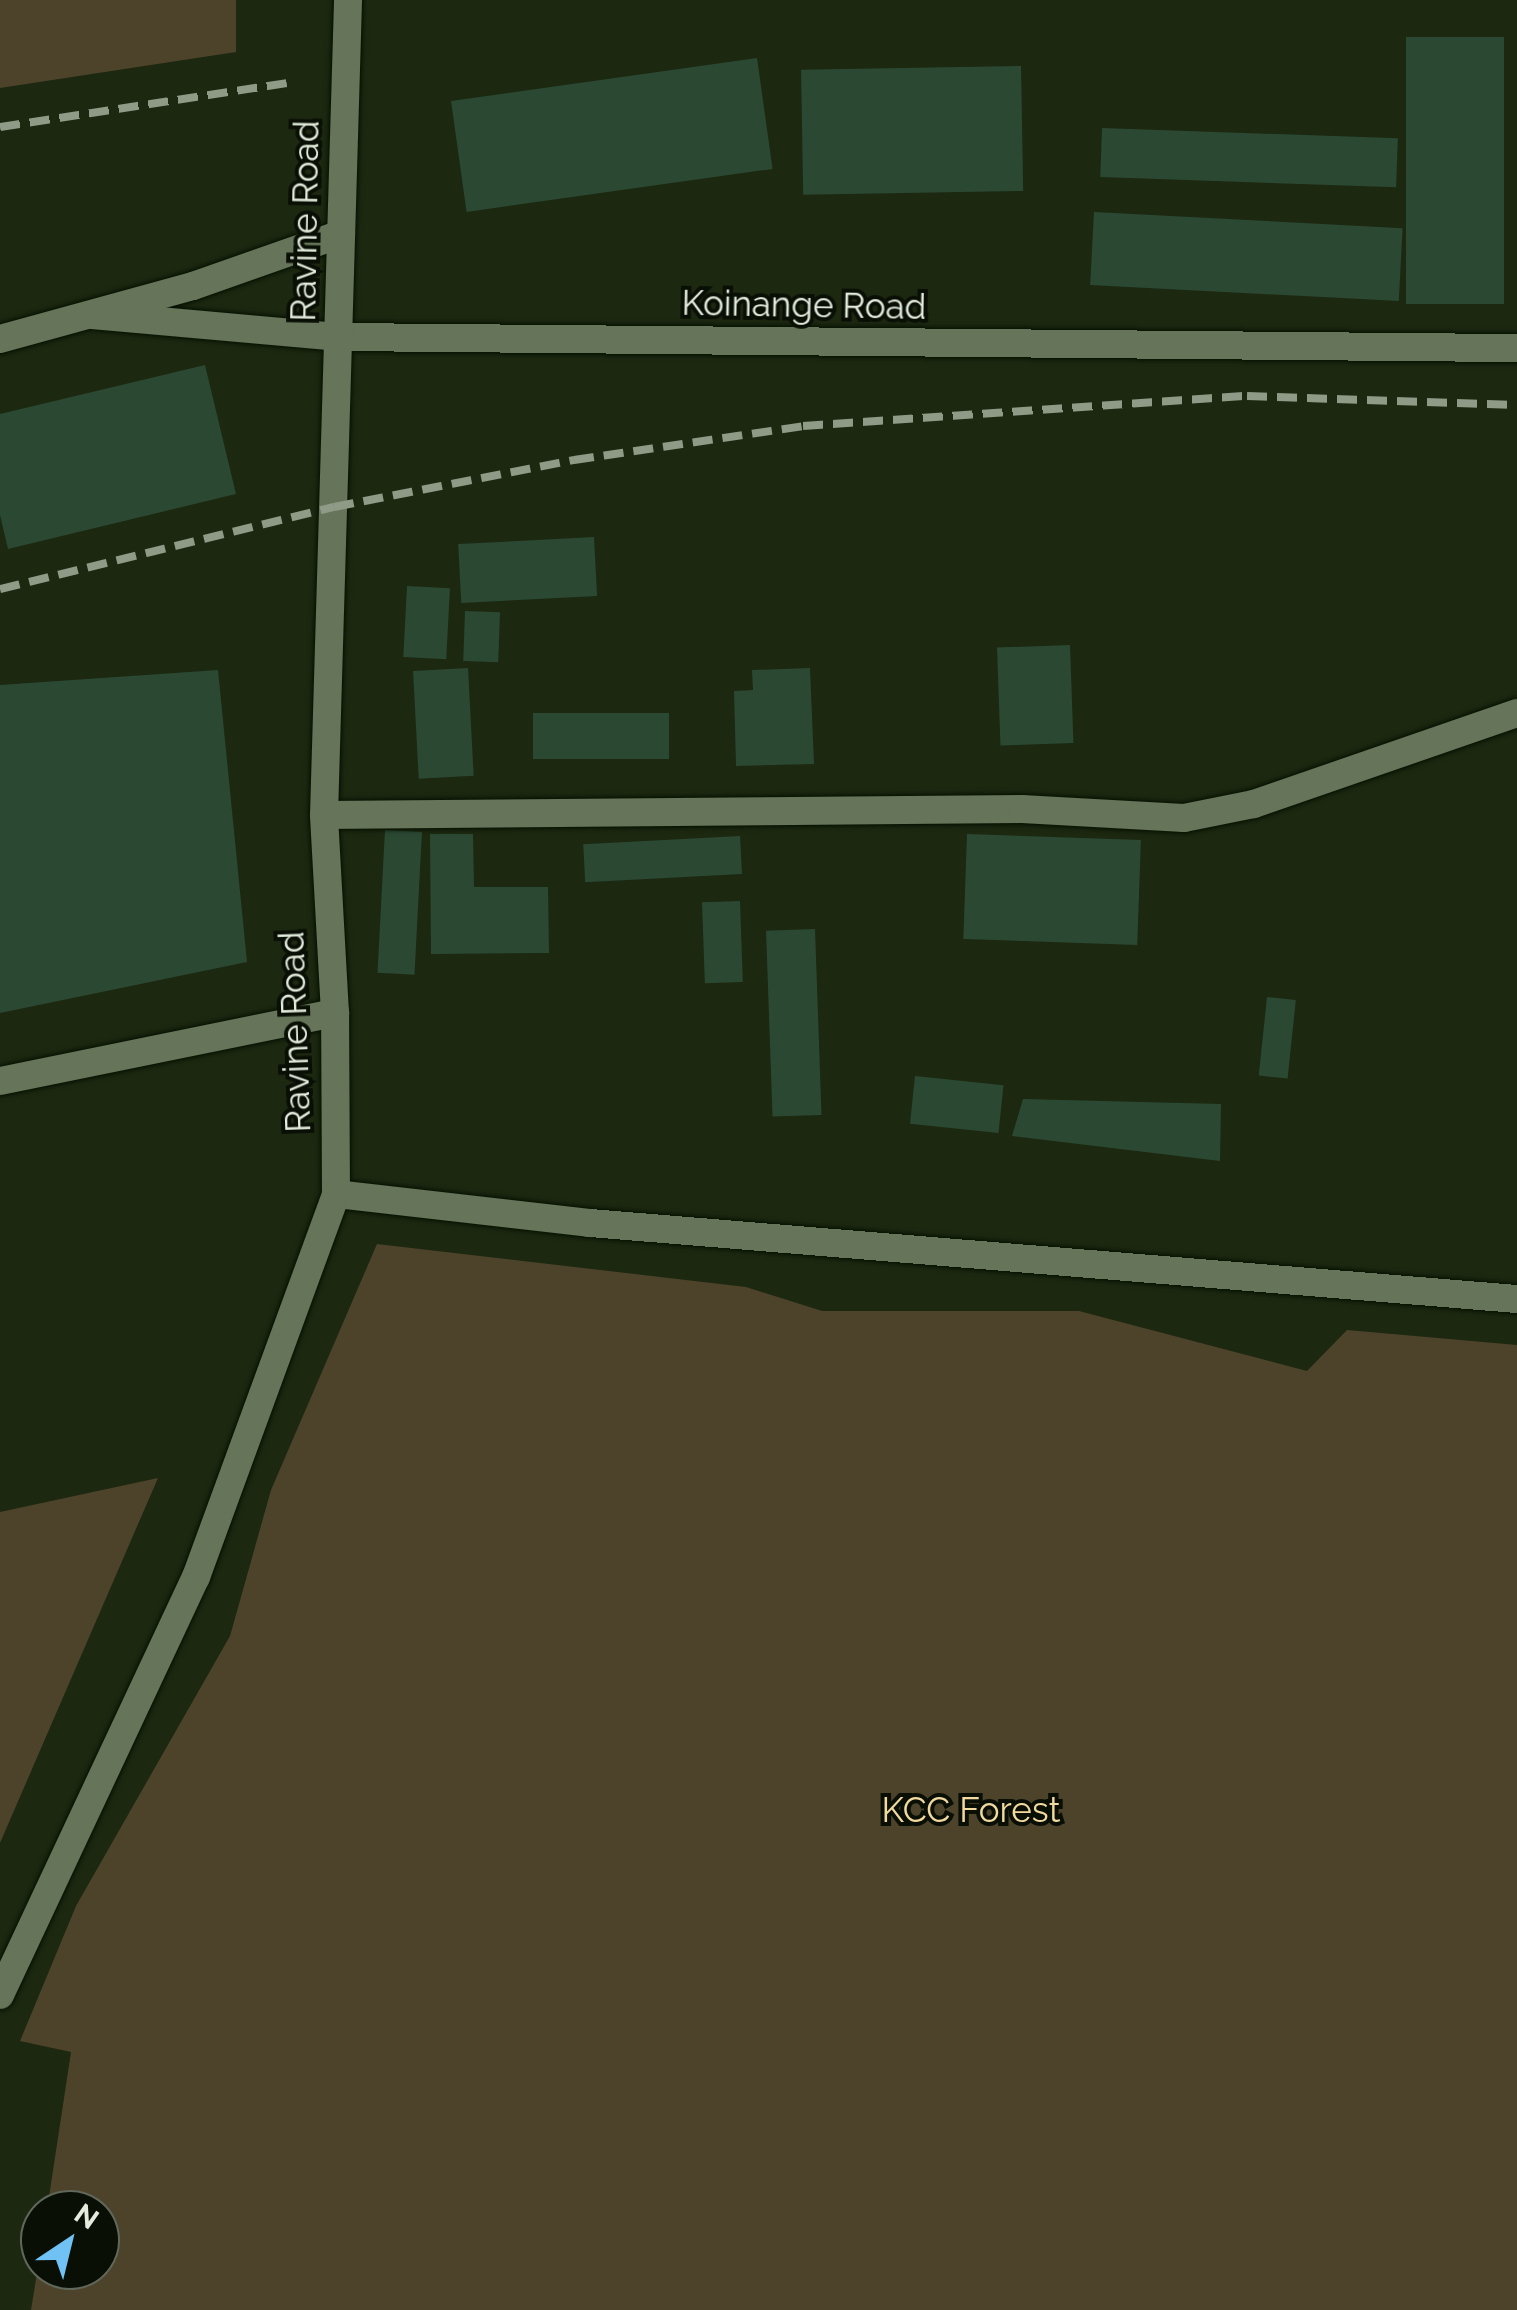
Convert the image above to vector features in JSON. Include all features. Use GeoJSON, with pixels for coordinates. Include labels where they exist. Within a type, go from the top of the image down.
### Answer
{"type":"FeatureCollection","features":[{"type":"Feature","properties":{"kind":"street","name":"Ravine Road"},"geometry":{"type":"LineString","coordinates":[[0,1995],[196,1577],[336,1194],[335,1013],[324,815],[348,0]]}},
{"type":"Feature","properties":{"kind":"street","name":"Koinange Road"},"geometry":{"type":"LineString","coordinates":[[0,339],[92,315],[341,234]]}},
{"type":"Feature","properties":{"kind":"street","name":"Koinange Road"},"geometry":{"type":"LineString","coordinates":[[92,315],[340,338],[1517,348]]}},
{"type":"Feature","properties":{"kind":"street"},"geometry":{"type":"LineString","coordinates":[[324,815],[1022,809],[1184,818],[1254,804],[1517,713]]}},
{"type":"Feature","properties":{"kind":"street"},"geometry":{"type":"LineString","coordinates":[[0,1081],[335,1013]]}},
{"type":"Feature","properties":{"kind":"street"},"geometry":{"type":"LineString","coordinates":[[336,1194],[590,1224],[1517,1300]]}},
{"type":"Feature","properties":{"kind":"green space"},"geometry":{"type":"Polygon","coordinates":[[[0,0],[236,0],[236,52],[0,88],[0,0]]]}},
{"type":"Feature","properties":{"kind":"green space","name":"KCC Forest"},"geometry":{"type":"Polygon","coordinates":[[[377,1244],[746,1287],[822,1311],[1079,1311],[1307,1371],[1347,1330],[1517,1345],[1517,2310],[31,2310],[34,2290],[120,2290],[120,2190],[50,2190],[71,2052],[20,2041],[76,1906],[230,1636],[271,1490],[377,1244]]]}},
{"type":"Feature","properties":{"kind":"green space"},"geometry":{"type":"Polygon","coordinates":[[[158,1478],[0,1843],[0,1512],[158,1478]]]}},
{"type":"Feature","properties":{"kind":"building"},"geometry":{"type":"Polygon","coordinates":[[[1406,37],[1504,37],[1504,304],[1406,304],[1406,37]]]}},
{"type":"Feature","properties":{"kind":"building"},"geometry":{"type":"Polygon","coordinates":[[[757,58],[773,169],[467,212],[451,101],[757,58]]]}},
{"type":"Feature","properties":{"kind":"building"},"geometry":{"type":"Polygon","coordinates":[[[1021,66],[1023,191],[803,195],[801,70],[1021,66]]]}},
{"type":"Feature","properties":{"kind":"building"},"geometry":{"type":"Polygon","coordinates":[[[1102,128],[1398,138],[1396,187],[1100,177],[1102,128]]]}},
{"type":"Feature","properties":{"kind":"building"},"geometry":{"type":"Polygon","coordinates":[[[1094,212],[1403,228],[1399,301],[1090,285],[1094,212]]]}},
{"type":"Feature","properties":{"kind":"building"},"geometry":{"type":"Polygon","coordinates":[[[205,365],[236,494],[8,549],[0,515],[0,414],[205,365]]]}},
{"type":"Feature","properties":{"kind":"building"},"geometry":{"type":"Polygon","coordinates":[[[594,537],[597,596],[461,603],[458,544],[594,537]]]}},
{"type":"Feature","properties":{"kind":"building"},"geometry":{"type":"Polygon","coordinates":[[[407,586],[450,588],[446,659],[403,657],[407,586]]]}},
{"type":"Feature","properties":{"kind":"building"},"geometry":{"type":"Polygon","coordinates":[[[465,611],[500,612],[498,662],[463,661],[465,611]]]}},
{"type":"Feature","properties":{"kind":"building"},"geometry":{"type":"Polygon","coordinates":[[[1070,645],[1073,743],[1000,745],[997,648],[1070,645]]]}},
{"type":"Feature","properties":{"kind":"building"},"geometry":{"type":"Polygon","coordinates":[[[468,668],[474,776],[419,779],[413,671],[468,668]]]}},
{"type":"Feature","properties":{"kind":"building"},"geometry":{"type":"Polygon","coordinates":[[[810,668],[814,764],[736,766],[734,691],[753,690],[752,670],[810,668]]]}},
{"type":"Feature","properties":{"kind":"building"},"geometry":{"type":"Polygon","coordinates":[[[218,670],[247,962],[0,1013],[0,685],[218,670]]]}},
{"type":"Feature","properties":{"kind":"building"},"geometry":{"type":"Polygon","coordinates":[[[533,713],[669,713],[669,759],[533,759],[533,713]]]}},
{"type":"Feature","properties":{"kind":"building"},"geometry":{"type":"Polygon","coordinates":[[[385,830],[422,832],[414,975],[378,973],[385,830]]]}},
{"type":"Feature","properties":{"kind":"building"},"geometry":{"type":"Polygon","coordinates":[[[430,834],[473,834],[474,887],[548,887],[549,953],[431,954],[430,834]]]}},
{"type":"Feature","properties":{"kind":"building"},"geometry":{"type":"Polygon","coordinates":[[[967,834],[1141,840],[1137,945],[963,939],[967,834]]]}},
{"type":"Feature","properties":{"kind":"building"},"geometry":{"type":"Polygon","coordinates":[[[740,836],[742,874],[585,882],[583,844],[740,836]]]}},
{"type":"Feature","properties":{"kind":"building"},"geometry":{"type":"Polygon","coordinates":[[[740,901],[743,982],[705,983],[702,902],[740,901]]]}},
{"type":"Feature","properties":{"kind":"building"},"geometry":{"type":"Polygon","coordinates":[[[815,929],[821,1115],[773,1117],[766,931],[815,929]]]}},
{"type":"Feature","properties":{"kind":"building"},"geometry":{"type":"Polygon","coordinates":[[[1267,997],[1296,1000],[1288,1079],[1259,1076],[1267,997]]]}},
{"type":"Feature","properties":{"kind":"building"},"geometry":{"type":"Polygon","coordinates":[[[915,1076],[1004,1085],[998,1133],[910,1124],[915,1076]]]}},
{"type":"Feature","properties":{"kind":"building"},"geometry":{"type":"Polygon","coordinates":[[[1023,1099],[1221,1104],[1220,1161],[1012,1136],[1023,1099]]]}},
{"type":"Feature","properties":{"kind":"railway"},"geometry":{"type":"LineString","coordinates":[[0,127],[287,83]]}},
{"type":"Feature","properties":{"kind":"railway"},"geometry":{"type":"LineString","coordinates":[[0,589],[334,507],[574,460],[803,426],[1247,396],[1517,405]]}}]}
